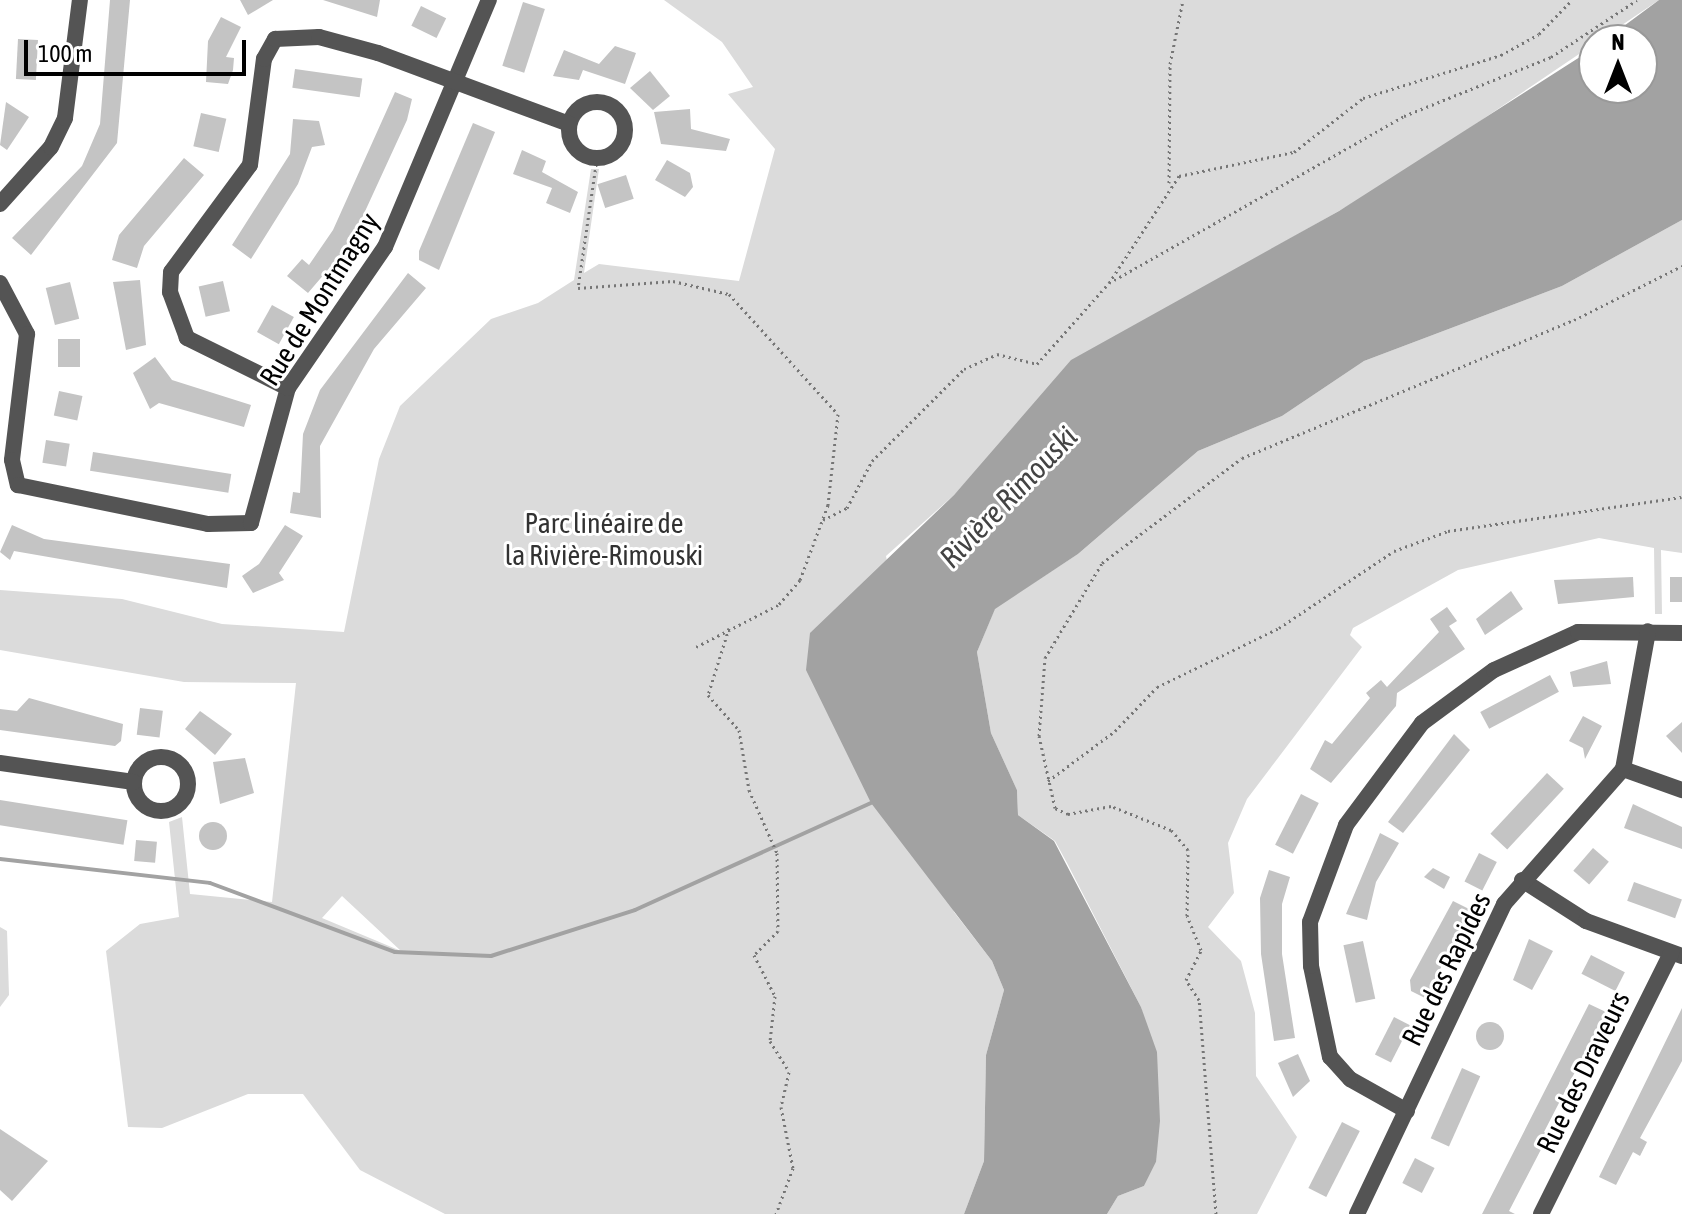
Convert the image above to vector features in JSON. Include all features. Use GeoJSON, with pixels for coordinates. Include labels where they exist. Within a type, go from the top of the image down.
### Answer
{"type":"FeatureCollection","features":[{"type":"Feature","properties":{"kind":"street"},"geometry":{"type":"LineString","coordinates":[[0,204],[51,147],[65,118],[80,0]]}},
{"type":"Feature","properties":{"kind":"street","name":"Rue de Montmagny"},"geometry":{"type":"LineString","coordinates":[[0,283],[27,334],[12,460],[13,477],[29,490],[208,524],[251,523],[288,388],[385,247],[489,0]]}},
{"type":"Feature","properties":{"kind":"street"},"geometry":{"type":"LineString","coordinates":[[288,388],[187,338],[170,292],[171,272],[250,165],[270,47],[275,39],[319,37],[457,82],[569,124]]}},
{"type":"Feature","properties":{"kind":"street"},"geometry":{"type":"LineString","coordinates":[[596,101],[621,114],[622,142],[597,158],[575,148],[569,124],[578,108],[596,101]]}},
{"type":"Feature","properties":{"kind":"street"},"geometry":{"type":"LineString","coordinates":[[1648,631],[1623,769],[1682,790]]}},
{"type":"Feature","properties":{"kind":"street"},"geometry":{"type":"LineString","coordinates":[[1407,1111],[1350,1079],[1330,1057],[1311,966],[1310,922],[1346,825],[1422,723],[1494,670],[1578,632],[1682,633]]}},
{"type":"Feature","properties":{"kind":"street"},"geometry":{"type":"LineString","coordinates":[[0,763],[134,782]]}},
{"type":"Feature","properties":{"kind":"street","name":"Rue des Rapides"},"geometry":{"type":"LineString","coordinates":[[1357,1214],[1522,880],[1623,769]]}},
{"type":"Feature","properties":{"kind":"street"},"geometry":{"type":"LineString","coordinates":[[1522,880],[1586,921],[1677,954]]}},
{"type":"Feature","properties":{"kind":"street","name":"Rue des Draveurs"},"geometry":{"type":"LineString","coordinates":[[1541,1214],[1677,954]]}},
{"type":"Feature","properties":{"kind":"path"},"geometry":{"type":"LineString","coordinates":[[823,520],[847,508],[872,461],[964,369],[997,354],[1037,364],[1109,283],[1169,183],[1170,64],[1183,0]]}},
{"type":"Feature","properties":{"kind":"path"},"geometry":{"type":"LineString","coordinates":[[1169,183],[1294,152],[1363,98],[1501,55],[1539,34],[1572,0]]}},
{"type":"Feature","properties":{"kind":"path"},"geometry":{"type":"LineString","coordinates":[[1109,283],[1404,116],[1551,57],[1637,0]]}},
{"type":"Feature","properties":{"kind":"path"},"geometry":{"type":"LineString","coordinates":[[597,158],[578,288],[673,281],[729,294],[838,414],[841,432],[823,520],[791,592],[696,647]]}},
{"type":"Feature","properties":{"kind":"path"},"geometry":{"type":"LineString","coordinates":[[1216,1214],[1199,1000],[1186,980],[1201,950],[1187,916],[1188,850],[1171,830],[1111,806],[1059,813],[1048,781],[1039,736],[1045,658],[1087,582],[1127,542],[1242,458],[1574,320],[1682,266]]}},
{"type":"Feature","properties":{"kind":"path"},"geometry":{"type":"LineString","coordinates":[[1048,781],[1115,731],[1157,687],[1279,628],[1394,551],[1448,531],[1682,497]]}},
{"type":"Feature","properties":{"kind":"path"},"geometry":{"type":"LineString","coordinates":[[729,628],[708,695],[739,730],[749,790],[777,853],[778,931],[754,955],[775,996],[770,1041],[789,1072],[781,1107],[793,1168],[776,1214]]}},
{"type":"Feature","properties":{"kind":"green space","name":"Parc linéaire de la Rivière-Rimouski"},"geometry":{"type":"Polygon","coordinates":[[[664,0],[1659,0],[1624,24],[1578,24],[1578,55],[1390,182],[1076,360],[954,495],[886,556],[954,912],[992,961],[1004,990],[986,1055],[984,1161],[964,1214],[445,1214],[360,1170],[303,1094],[248,1094],[162,1128],[128,1127],[106,951],[140,924],[179,917],[169,822],[182,817],[190,894],[272,902],[296,683],[184,682],[0,650],[0,590],[122,599],[222,624],[344,632],[379,459],[400,406],[491,319],[538,303],[574,280],[591,169],[599,169],[584,273],[599,264],[739,281],[775,149],[728,94],[753,87],[722,42],[664,0]],[[342,896],[322,918],[401,951],[342,896]]]}},
{"type":"Feature","properties":{"kind":"green space"},"geometry":{"type":"Polygon","coordinates":[[[1682,220],[1682,553],[1661,550],[1662,614],[1655,614],[1654,548],[1599,538],[1458,570],[1353,628],[1350,635],[1362,647],[1247,799],[1228,843],[1234,893],[1208,927],[1241,961],[1255,1013],[1256,1076],[1297,1137],[1257,1214],[1107,1214],[1118,1196],[1144,1186],[1156,1162],[1157,1065],[1141,1007],[1055,841],[1018,815],[1017,790],[991,733],[977,652],[995,608],[1078,554],[1198,451],[1282,416],[1364,361],[1562,286],[1682,220]]]}},
{"type":"Feature","properties":{"kind":"green space"},"geometry":{"type":"Polygon","coordinates":[[[0,927],[7,931],[9,995],[0,1007],[0,927]]]}},
{"type":"Feature","properties":{"kind":"water","name":"Rivière Rimouski"},"geometry":{"type":"Polygon","coordinates":[[[1659,0],[1682,0],[1682,220],[1562,286],[1364,361],[1282,416],[1198,451],[1078,554],[995,609],[977,652],[991,733],[1017,790],[1018,815],[1054,841],[1141,1007],[1157,1052],[1160,1121],[1156,1162],[1144,1186],[1118,1196],[1107,1214],[964,1214],[984,1161],[986,1055],[1004,990],[992,961],[871,803],[806,670],[810,633],[954,495],[1071,360],[1339,211],[1578,58],[1578,104],[1658,104],[1658,24],[1627,24],[1659,0]]]}},
{"type":"Feature","properties":{"kind":"building"},"geometry":{"type":"Polygon","coordinates":[[[110,0],[130,0],[117,143],[31,255],[12,238],[82,166],[100,124],[110,0]]]}},
{"type":"Feature","properties":{"kind":"building"},"geometry":{"type":"Polygon","coordinates":[[[240,0],[273,0],[248,15],[240,0]]]}},
{"type":"Feature","properties":{"kind":"building"},"geometry":{"type":"Polygon","coordinates":[[[323,0],[380,0],[377,17],[323,0]]]}},
{"type":"Feature","properties":{"kind":"building"},"geometry":{"type":"Polygon","coordinates":[[[523,2],[545,9],[524,73],[502,66],[523,2]]]}},
{"type":"Feature","properties":{"kind":"building"},"geometry":{"type":"Polygon","coordinates":[[[421,6],[446,18],[437,38],[411,26],[421,6]]]}},
{"type":"Feature","properties":{"kind":"building"},"geometry":{"type":"Polygon","coordinates":[[[221,17],[241,27],[226,57],[234,58],[228,84],[206,82],[208,41],[221,17]]]}},
{"type":"Feature","properties":{"kind":"building"},"geometry":{"type":"Polygon","coordinates":[[[18,39],[38,40],[36,80],[16,79],[18,39]]]}},
{"type":"Feature","properties":{"kind":"building"},"geometry":{"type":"Polygon","coordinates":[[[615,46],[636,53],[625,84],[583,70],[579,80],[553,76],[564,50],[599,64],[615,46]]]}},
{"type":"Feature","properties":{"kind":"building"},"geometry":{"type":"Polygon","coordinates":[[[295,69],[362,78],[360,97],[292,88],[295,69]]]}},
{"type":"Feature","properties":{"kind":"building"},"geometry":{"type":"Polygon","coordinates":[[[650,71],[670,96],[653,110],[630,88],[650,71]]]}},
{"type":"Feature","properties":{"kind":"building"},"geometry":{"type":"Polygon","coordinates":[[[395,92],[412,99],[407,120],[350,244],[308,293],[287,276],[302,259],[309,265],[333,230],[395,92]]]}},
{"type":"Feature","properties":{"kind":"building"},"geometry":{"type":"Polygon","coordinates":[[[6,102],[29,117],[7,150],[0,145],[6,102]]]}},
{"type":"Feature","properties":{"kind":"building"},"geometry":{"type":"Polygon","coordinates":[[[690,109],[691,129],[730,139],[726,151],[661,144],[654,112],[690,109]]]}},
{"type":"Feature","properties":{"kind":"building"},"geometry":{"type":"Polygon","coordinates":[[[201,113],[226,119],[219,152],[193,146],[201,113]]]}},
{"type":"Feature","properties":{"kind":"building"},"geometry":{"type":"Polygon","coordinates":[[[293,119],[319,121],[325,145],[312,147],[298,184],[251,259],[232,245],[290,154],[293,119]]]}},
{"type":"Feature","properties":{"kind":"building"},"geometry":{"type":"Polygon","coordinates":[[[473,123],[495,132],[439,270],[419,260],[419,251],[473,123]]]}},
{"type":"Feature","properties":{"kind":"building"},"geometry":{"type":"Polygon","coordinates":[[[522,150],[546,161],[542,172],[578,192],[570,213],[546,203],[552,188],[513,174],[522,150]]]}},
{"type":"Feature","properties":{"kind":"building"},"geometry":{"type":"Polygon","coordinates":[[[184,158],[204,175],[144,246],[137,268],[112,260],[119,235],[184,158]]]}},
{"type":"Feature","properties":{"kind":"building"},"geometry":{"type":"Polygon","coordinates":[[[667,160],[690,173],[693,187],[685,197],[655,180],[667,160]]]}},
{"type":"Feature","properties":{"kind":"building"},"geometry":{"type":"Polygon","coordinates":[[[626,175],[634,199],[605,208],[597,184],[626,175]]]}},
{"type":"Feature","properties":{"kind":"building"},"geometry":{"type":"Polygon","coordinates":[[[408,273],[426,288],[374,349],[320,446],[321,518],[290,513],[293,492],[300,493],[303,434],[320,390],[408,273]]]}},
{"type":"Feature","properties":{"kind":"building"},"geometry":{"type":"Polygon","coordinates":[[[140,280],[146,345],[126,350],[113,282],[140,280]]]}},
{"type":"Feature","properties":{"kind":"building"},"geometry":{"type":"Polygon","coordinates":[[[223,281],[230,311],[206,317],[199,287],[223,281]]]}},
{"type":"Feature","properties":{"kind":"building"},"geometry":{"type":"Polygon","coordinates":[[[70,282],[79,319],[55,325],[46,288],[70,282]]]}},
{"type":"Feature","properties":{"kind":"building"},"geometry":{"type":"Polygon","coordinates":[[[272,305],[294,317],[279,344],[257,332],[272,305]]]}},
{"type":"Feature","properties":{"kind":"building"},"geometry":{"type":"Polygon","coordinates":[[[58,339],[80,339],[80,367],[58,367],[58,339]]]}},
{"type":"Feature","properties":{"kind":"building"},"geometry":{"type":"Polygon","coordinates":[[[155,357],[172,380],[251,405],[244,427],[159,403],[150,409],[133,373],[155,357]]]}},
{"type":"Feature","properties":{"kind":"building"},"geometry":{"type":"Polygon","coordinates":[[[59,391],[82,396],[77,420],[54,415],[59,391]]]}},
{"type":"Feature","properties":{"kind":"building"},"geometry":{"type":"Polygon","coordinates":[[[46,440],[70,444],[66,466],[42,463],[46,440]]]}},
{"type":"Feature","properties":{"kind":"building"},"geometry":{"type":"Polygon","coordinates":[[[93,452],[231,474],[228,493],[90,471],[93,452]]]}},
{"type":"Feature","properties":{"kind":"building"},"geometry":{"type":"Polygon","coordinates":[[[12,525],[44,539],[230,564],[227,588],[14,551],[10,560],[0,552],[12,525]]]}},
{"type":"Feature","properties":{"kind":"building"},"geometry":{"type":"Polygon","coordinates":[[[285,525],[303,536],[279,573],[284,580],[253,593],[242,576],[259,564],[285,525]]]}},
{"type":"Feature","properties":{"kind":"building"},"geometry":{"type":"Polygon","coordinates":[[[1633,577],[1634,597],[1558,604],[1554,580],[1633,577]]]}},
{"type":"Feature","properties":{"kind":"building"},"geometry":{"type":"Polygon","coordinates":[[[1670,577],[1682,577],[1682,602],[1670,602],[1670,577]]]}},
{"type":"Feature","properties":{"kind":"building"},"geometry":{"type":"Polygon","coordinates":[[[1511,591],[1523,609],[1485,635],[1476,619],[1511,591]]]}},
{"type":"Feature","properties":{"kind":"building"},"geometry":{"type":"Polygon","coordinates":[[[1447,607],[1457,621],[1449,626],[1465,649],[1397,693],[1396,706],[1331,783],[1310,769],[1325,740],[1332,744],[1370,698],[1366,693],[1381,680],[1387,687],[1439,632],[1430,619],[1447,607]]]}},
{"type":"Feature","properties":{"kind":"building"},"geometry":{"type":"Polygon","coordinates":[[[1607,661],[1611,684],[1573,687],[1570,672],[1607,661]]]}},
{"type":"Feature","properties":{"kind":"building"},"geometry":{"type":"Polygon","coordinates":[[[1550,675],[1559,692],[1489,729],[1480,712],[1550,675]]]}},
{"type":"Feature","properties":{"kind":"building"},"geometry":{"type":"Polygon","coordinates":[[[29,698],[123,724],[121,741],[115,746],[0,730],[0,709],[17,711],[29,698]]]}},
{"type":"Feature","properties":{"kind":"building"},"geometry":{"type":"Polygon","coordinates":[[[140,708],[163,711],[160,738],[137,735],[140,708]]]}},
{"type":"Feature","properties":{"kind":"building"},"geometry":{"type":"Polygon","coordinates":[[[200,711],[232,734],[215,755],[185,729],[200,711]]]}},
{"type":"Feature","properties":{"kind":"building"},"geometry":{"type":"Polygon","coordinates":[[[1583,716],[1602,726],[1585,759],[1583,748],[1569,741],[1583,716]]]}},
{"type":"Feature","properties":{"kind":"building"},"geometry":{"type":"Polygon","coordinates":[[[1682,722],[1682,753],[1666,736],[1682,722]]]}},
{"type":"Feature","properties":{"kind":"building"},"geometry":{"type":"Polygon","coordinates":[[[1454,734],[1470,750],[1403,833],[1388,822],[1454,734]]]}},
{"type":"Feature","properties":{"kind":"building"},"geometry":{"type":"Polygon","coordinates":[[[245,758],[254,793],[220,804],[213,762],[245,758]]]}},
{"type":"Feature","properties":{"kind":"building"},"geometry":{"type":"Polygon","coordinates":[[[1547,773],[1564,789],[1507,849],[1490,834],[1547,773]]]}},
{"type":"Feature","properties":{"kind":"building"},"geometry":{"type":"Polygon","coordinates":[[[1301,794],[1319,803],[1293,854],[1275,845],[1301,794]]]}},
{"type":"Feature","properties":{"kind":"building"},"geometry":{"type":"Polygon","coordinates":[[[0,800],[127,820],[124,845],[0,825],[0,800]]]}},
{"type":"Feature","properties":{"kind":"building"},"geometry":{"type":"Polygon","coordinates":[[[1633,804],[1682,827],[1682,849],[1624,828],[1633,804]]]}},
{"type":"Feature","properties":{"kind":"building"},"geometry":{"type":"Polygon","coordinates":[[[213,822],[223,826],[227,836],[223,846],[213,850],[203,846],[199,836],[203,826],[213,822]]]}},
{"type":"Feature","properties":{"kind":"building"},"geometry":{"type":"Polygon","coordinates":[[[1380,833],[1399,843],[1376,882],[1367,920],[1346,914],[1380,833]]]}},
{"type":"Feature","properties":{"kind":"building"},"geometry":{"type":"Polygon","coordinates":[[[136,840],[157,842],[155,863],[134,861],[136,840]]]}},
{"type":"Feature","properties":{"kind":"building"},"geometry":{"type":"Polygon","coordinates":[[[1593,848],[1609,862],[1589,884],[1573,871],[1593,848]]]}},
{"type":"Feature","properties":{"kind":"building"},"geometry":{"type":"Polygon","coordinates":[[[1479,853],[1497,862],[1482,891],[1464,882],[1479,853]]]}},
{"type":"Feature","properties":{"kind":"building"},"geometry":{"type":"Polygon","coordinates":[[[1433,868],[1450,877],[1444,889],[1424,877],[1433,868]]]}},
{"type":"Feature","properties":{"kind":"building"},"geometry":{"type":"Polygon","coordinates":[[[1269,870],[1290,877],[1282,904],[1282,954],[1295,1038],[1274,1041],[1261,954],[1260,898],[1269,870]]]}},
{"type":"Feature","properties":{"kind":"building"},"geometry":{"type":"Polygon","coordinates":[[[1634,882],[1682,899],[1675,918],[1627,901],[1634,882]]]}},
{"type":"Feature","properties":{"kind":"building"},"geometry":{"type":"Polygon","coordinates":[[[1453,901],[1471,910],[1425,998],[1411,991],[1410,980],[1453,901]]]}},
{"type":"Feature","properties":{"kind":"building"},"geometry":{"type":"Polygon","coordinates":[[[1529,939],[1553,951],[1532,990],[1513,980],[1529,939]]]}},
{"type":"Feature","properties":{"kind":"building"},"geometry":{"type":"Polygon","coordinates":[[[1363,941],[1375,999],[1356,1003],[1343,945],[1363,941]]]}},
{"type":"Feature","properties":{"kind":"building"},"geometry":{"type":"Polygon","coordinates":[[[1591,955],[1625,972],[1615,991],[1581,974],[1591,955]]]}},
{"type":"Feature","properties":{"kind":"building"},"geometry":{"type":"Polygon","coordinates":[[[1589,1004],[1606,1012],[1544,1132],[1549,1134],[1509,1211],[1515,1214],[1482,1214],[1589,1004]]]}},
{"type":"Feature","properties":{"kind":"building"},"geometry":{"type":"Polygon","coordinates":[[[1682,1008],[1682,1061],[1640,1138],[1647,1142],[1640,1156],[1633,1152],[1616,1185],[1599,1177],[1682,1008]]]}},
{"type":"Feature","properties":{"kind":"building"},"geometry":{"type":"Polygon","coordinates":[[[1394,1017],[1410,1025],[1391,1063],[1375,1054],[1394,1017]]]}},
{"type":"Feature","properties":{"kind":"building"},"geometry":{"type":"Polygon","coordinates":[[[1490,1022],[1500,1026],[1504,1036],[1500,1046],[1490,1050],[1480,1046],[1476,1036],[1480,1026],[1490,1022]]]}},
{"type":"Feature","properties":{"kind":"building"},"geometry":{"type":"Polygon","coordinates":[[[1298,1054],[1310,1081],[1293,1097],[1278,1063],[1298,1054]]]}},
{"type":"Feature","properties":{"kind":"building"},"geometry":{"type":"Polygon","coordinates":[[[1462,1068],[1480,1076],[1449,1146],[1431,1138],[1462,1068]]]}},
{"type":"Feature","properties":{"kind":"building"},"geometry":{"type":"Polygon","coordinates":[[[1342,1122],[1360,1131],[1326,1197],[1308,1188],[1342,1122]]]}},
{"type":"Feature","properties":{"kind":"building"},"geometry":{"type":"Polygon","coordinates":[[[0,1129],[48,1161],[12,1201],[0,1190],[0,1129]]]}},
{"type":"Feature","properties":{"kind":"building"},"geometry":{"type":"Polygon","coordinates":[[[1415,1158],[1435,1168],[1422,1193],[1402,1183],[1415,1158]]]}},
{"type":"Feature","properties":{"kind":"waterway"},"geometry":{"type":"LineString","coordinates":[[0,859],[210,883],[395,952],[491,956],[635,910],[871,803]]}}]}
